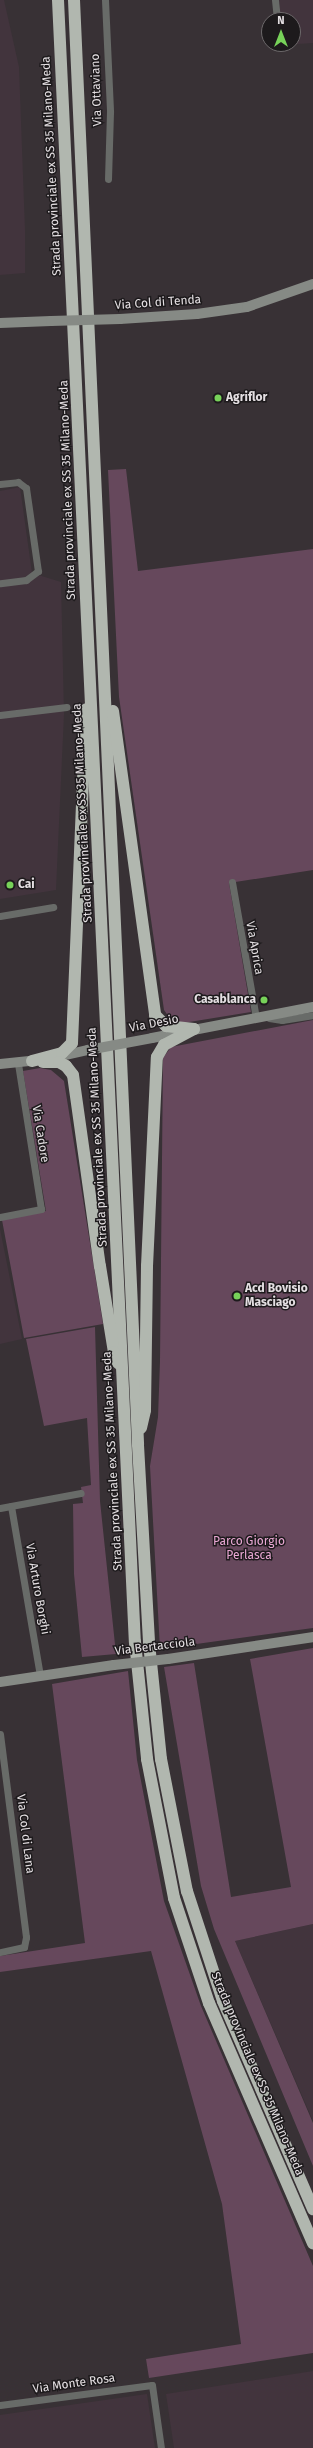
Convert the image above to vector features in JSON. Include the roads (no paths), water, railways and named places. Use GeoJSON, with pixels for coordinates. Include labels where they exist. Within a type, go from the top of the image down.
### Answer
{"type":"FeatureCollection","features":[{"type":"Feature","properties":{"kind":"highway","name":"Strada provinciale ex SS 35 Milano-Meda"},"geometry":{"type":"LineString","coordinates":[[58,0],[137,1658],[147,1758],[174,1898],[209,2003],[313,2243]]}},
{"type":"Feature","properties":{"kind":"highway","name":"Strada provinciale ex SS 35 Milano-Meda"},"geometry":{"type":"LineString","coordinates":[[74,0],[138,1445],[149,1643],[161,1759],[187,1891],[223,2002],[313,2209]]}},
{"type":"Feature","properties":{"kind":"highway"},"geometry":{"type":"LineString","coordinates":[[103,644],[155,1015],[166,1026],[194,1030]]}},
{"type":"Feature","properties":{"kind":"highway"},"geometry":{"type":"LineString","coordinates":[[27,1062],[62,1053],[72,1043],[84,728],[90,674]]}},
{"type":"Feature","properties":{"kind":"highway"},"geometry":{"type":"LineString","coordinates":[[138,1445],[145,1410],[147,1266],[158,1057],[164,1045],[194,1030]]}},
{"type":"Feature","properties":{"kind":"highway"},"geometry":{"type":"LineString","coordinates":[[27,1062],[59,1062],[66,1066],[73,1075],[114,1352],[123,1377]]}},
{"type":"Feature","properties":{"kind":"street","name":"Via Ottaviano"},"geometry":{"type":"LineString","coordinates":[[105,0],[110,112],[108,179]]}},
{"type":"Feature","properties":{"kind":"street"},"geometry":{"type":"LineString","coordinates":[[275,0],[276,12]]}},
{"type":"Feature","properties":{"kind":"street","name":"Via Col di Tenda"},"geometry":{"type":"LineString","coordinates":[[0,324],[196,314],[247,307],[313,284]]}},
{"type":"Feature","properties":{"kind":"street"},"geometry":{"type":"LineString","coordinates":[[0,484],[18,482],[26,488],[38,571],[26,580],[0,583]]}},
{"type":"Feature","properties":{"kind":"street"},"geometry":{"type":"LineString","coordinates":[[0,715],[67,707]]}},
{"type":"Feature","properties":{"kind":"street","name":"Via Aprica"},"geometry":{"type":"LineString","coordinates":[[232,882],[257,1018]]}},
{"type":"Feature","properties":{"kind":"street"},"geometry":{"type":"LineString","coordinates":[[0,916],[54,907]]}},
{"type":"Feature","properties":{"kind":"street","name":"Via Desio"},"geometry":{"type":"LineString","coordinates":[[0,1064],[27,1062],[313,1007]]}},
{"type":"Feature","properties":{"kind":"street"},"geometry":{"type":"LineString","coordinates":[[257,1018],[282,1020],[313,1014]]}},
{"type":"Feature","properties":{"kind":"street","name":"Via Cadore"},"geometry":{"type":"LineString","coordinates":[[0,1217],[41,1209],[27,1062]]}},
{"type":"Feature","properties":{"kind":"street"},"geometry":{"type":"LineString","coordinates":[[0,1508],[81,1493]]}},
{"type":"Feature","properties":{"kind":"street","name":"Via Arturo Borghi"},"geometry":{"type":"LineString","coordinates":[[11,1506],[40,1675]]}},
{"type":"Feature","properties":{"kind":"street","name":"Via Bertacciola"},"geometry":{"type":"LineString","coordinates":[[0,1682],[40,1675],[168,1659],[313,1637]]}},
{"type":"Feature","properties":{"kind":"street","name":"Via Col di Lana"},"geometry":{"type":"LineString","coordinates":[[0,1734],[26,1938],[24,1947],[0,1952]]}},
{"type":"Feature","properties":{"kind":"street","name":"Via Monte Rosa"},"geometry":{"type":"LineString","coordinates":[[0,2405],[152,2385],[161,2448]]}},
{"type":"Feature","properties":{"kind":"place","name":"Agriflor"},"geometry":{"type":"Point","coordinates":[218,398]}},
{"type":"Feature","properties":{"kind":"place","name":"Cai"},"geometry":{"type":"Point","coordinates":[10,885]}},
{"type":"Feature","properties":{"kind":"place","name":"Casablanca"},"geometry":{"type":"Point","coordinates":[264,1000]}},
{"type":"Feature","properties":{"kind":"place","name":"Acd Bovisio Masciago"},"geometry":{"type":"Point","coordinates":[237,1296]}},
{"type":"Feature","properties":{"kind":"park label","name":"Parco Giorgio Perlasca"},"geometry":{"type":"Point","coordinates":[249,1549]}}]}
